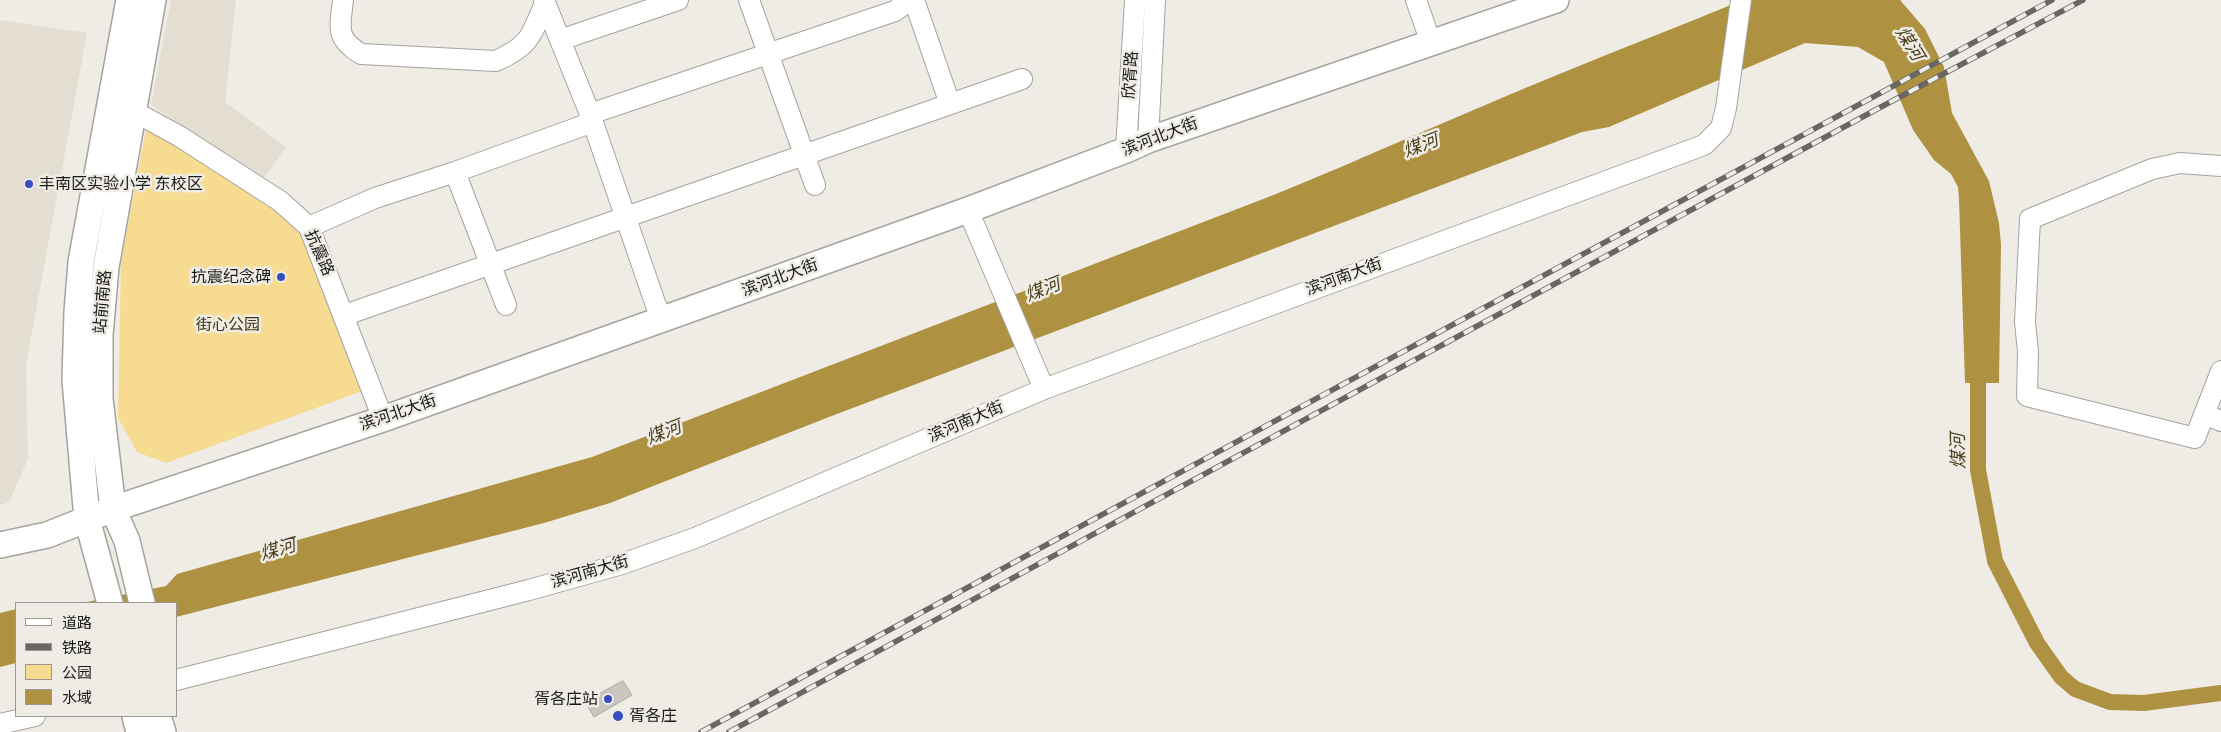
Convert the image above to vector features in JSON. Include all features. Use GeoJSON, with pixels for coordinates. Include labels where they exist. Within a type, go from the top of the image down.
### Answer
{"type":"FeatureCollection","features":[{"type":"Feature","properties":{"kind":"main road","name":"滨河北大街"},"geometry":{"type":"LineString","coordinates":[[0,545],[47,534],[113,509],[384,419],[968,210],[1148,140],[1556,0]]}},
{"type":"Feature","properties":{"kind":"main road","name":"站前南路"},"geometry":{"type":"LineString","coordinates":[[137,2],[134,112],[106,267],[100,335],[100,399],[113,509],[127,541],[142,602]]}},
{"type":"Feature","properties":{"kind":"main road","name":"站前南路"},"geometry":{"type":"LineString","coordinates":[[110,602],[87,519],[75,380],[81,262],[137,2]]}},
{"type":"Feature","properties":{"kind":"main road"},"geometry":{"type":"LineString","coordinates":[[135,717],[139,732]]}},
{"type":"Feature","properties":{"kind":"main road"},"geometry":{"type":"LineString","coordinates":[[158,717],[162,732]]}},
{"type":"Feature","properties":{"kind":"street"},"geometry":{"type":"LineString","coordinates":[[343,0],[340,30],[346,44],[361,54],[496,61],[514,53],[531,38],[544,2]]}},
{"type":"Feature","properties":{"kind":"street"},"geometry":{"type":"LineString","coordinates":[[560,40],[678,0]]}},
{"type":"Feature","properties":{"kind":"street"},"geometry":{"type":"LineString","coordinates":[[749,0],[815,185]]}},
{"type":"Feature","properties":{"kind":"street"},"geometry":{"type":"LineString","coordinates":[[310,227],[375,198],[455,172],[591,118],[768,54],[895,11],[910,0]]}},
{"type":"Feature","properties":{"kind":"street"},"geometry":{"type":"LineString","coordinates":[[914,0],[950,104]]}},
{"type":"Feature","properties":{"kind":"street","name":"欣胥路"},"geometry":{"type":"LineString","coordinates":[[1126,150],[1136,0]]}},
{"type":"Feature","properties":{"kind":"street","name":"欣胥路"},"geometry":{"type":"LineString","coordinates":[[1148,140],[1155,0]]}},
{"type":"Feature","properties":{"kind":"street"},"geometry":{"type":"LineString","coordinates":[[1416,0],[1431,43]]}},
{"type":"Feature","properties":{"kind":"street","name":"滨河南大街"},"geometry":{"type":"LineString","coordinates":[[178,679],[529,590],[622,564],[695,538],[1044,389],[1704,145],[1721,128],[1726,108],[1741,0]]}},
{"type":"Feature","properties":{"kind":"street"},"geometry":{"type":"LineString","coordinates":[[544,2],[591,118],[661,320]]}},
{"type":"Feature","properties":{"kind":"street"},"geometry":{"type":"LineString","coordinates":[[345,316],[1022,79]]}},
{"type":"Feature","properties":{"kind":"street","name":"抗震路"},"geometry":{"type":"LineString","coordinates":[[134,112],[180,136],[280,201],[310,227],[384,419]]}},
{"type":"Feature","properties":{"kind":"street"},"geometry":{"type":"LineString","coordinates":[[2221,166],[2180,163],[2152,169],[2030,219],[2025,322],[2028,352],[2027,396],[2195,438],[2213,417],[2221,371]]}},
{"type":"Feature","properties":{"kind":"street"},"geometry":{"type":"LineString","coordinates":[[455,172],[506,305]]}},
{"type":"Feature","properties":{"kind":"street"},"geometry":{"type":"LineString","coordinates":[[968,210],[1044,389]]}},
{"type":"Feature","properties":{"kind":"street"},"geometry":{"type":"LineString","coordinates":[[0,724],[32,717]]}},
{"type":"Feature","properties":{"kind":"shaded area"},"geometry":{"type":"Polygon","coordinates":[[[171,0],[236,0],[225,102],[286,147],[263,179],[151,105],[171,0]]]}},
{"type":"Feature","properties":{"kind":"shaded area","name":"丰南区实验小学 东校区"},"geometry":{"type":"Polygon","coordinates":[[[0,20],[87,33],[26,365],[28,459],[9,502],[0,505],[0,20]]]}},
{"type":"Feature","properties":{"kind":"green space","name":"街心公园"},"geometry":{"type":"Polygon","coordinates":[[[146,129],[178,145],[296,223],[309,236],[365,390],[166,463],[137,452],[118,418],[121,262],[146,129]]]}},
{"type":"Feature","properties":{"kind":"water"},"geometry":{"type":"Polygon","coordinates":[[[1743,0],[1900,0],[1925,29],[1944,67],[1952,113],[1989,181],[1999,223],[2001,245],[1999,383],[1965,383],[1959,199],[1958,187],[1951,174],[1934,160],[1913,130],[1884,62],[1858,47],[1805,43],[1609,127],[1582,132],[829,417],[610,503],[544,523],[178,616],[178,602],[87,602],[166,586],[177,574],[592,457],[1271,196],[1604,56],[1743,0]]]}},
{"type":"Feature","properties":{"kind":"water"},"geometry":{"type":"Polygon","coordinates":[[[15,609],[15,663],[0,667],[0,613],[15,609]]]}},
{"type":"Feature","properties":{"kind":"building","name":"胥各庄站"},"geometry":{"type":"Polygon","coordinates":[[[623,681],[632,695],[594,717],[585,702],[623,681]]]}},
{"type":"Feature","properties":{"kind":"waterway","name":"煤河"},"geometry":{"type":"LineString","coordinates":[[1978,361],[1978,470],[1995,561],[2037,643],[2061,677],[2075,689],[2110,702],[2144,703],[2221,693]]}},
{"type":"Feature","properties":{"kind":"railway"},"geometry":{"type":"LineString","coordinates":[[701,732],[2052,0]]}},
{"type":"Feature","properties":{"kind":"railway"},"geometry":{"type":"LineString","coordinates":[[729,732],[1879,108],[2083,0]]}},
{"type":"Feature","properties":{"kind":"place","name":"丰南区实验小学 东校区"},"geometry":{"type":"Point","coordinates":[29,184]}},
{"type":"Feature","properties":{"kind":"place","name":"抗震纪念碑"},"geometry":{"type":"Point","coordinates":[281,277]}},
{"type":"Feature","properties":{"kind":"place","name":"胥各庄站"},"geometry":{"type":"Point","coordinates":[608,699]}},
{"type":"Feature","properties":{"kind":"place","name":"胥各庄"},"geometry":{"type":"Point","coordinates":[618,716]}}]}
